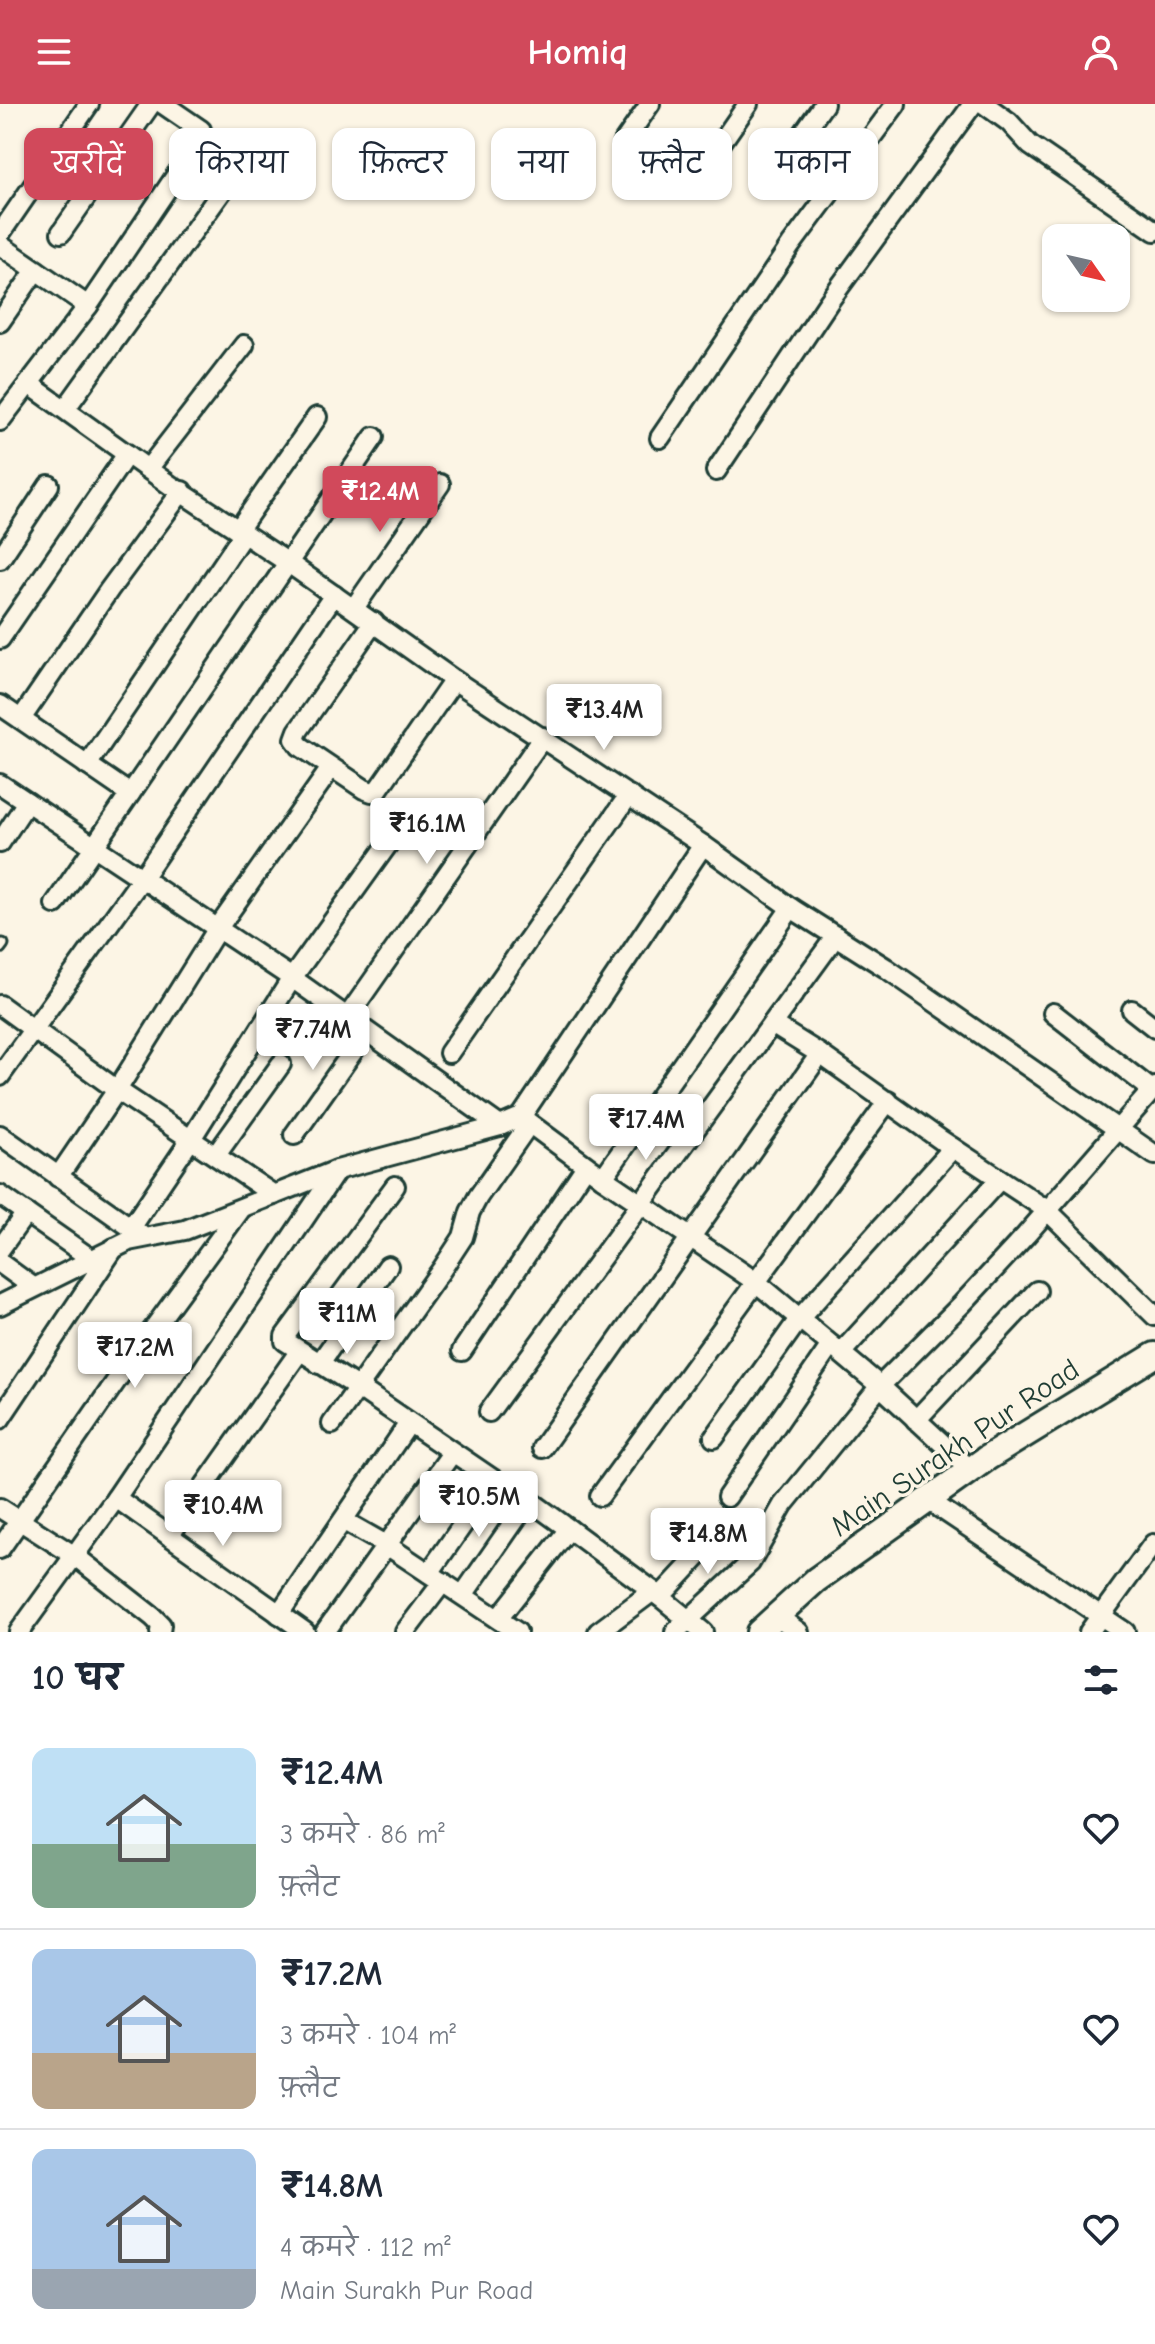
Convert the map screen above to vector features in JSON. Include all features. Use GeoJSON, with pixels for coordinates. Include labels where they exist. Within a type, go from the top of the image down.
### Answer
{"type":"FeatureCollection","features":[{"type":"Feature","properties":{"kind":"street"},"geometry":{"type":"LineString","coordinates":[[0,234],[89,104]]}},
{"type":"Feature","properties":{"kind":"street"},"geometry":{"type":"LineString","coordinates":[[61,233],[151,104]]}},
{"type":"Feature","properties":{"kind":"street"},"geometry":{"type":"LineString","coordinates":[[0,421],[88,306],[202,137],[201,130],[163,104]]}},
{"type":"Feature","properties":{"kind":"street"},"geometry":{"type":"LineString","coordinates":[[633,128],[650,104]]}},
{"type":"Feature","properties":{"kind":"street"},"geometry":{"type":"LineString","coordinates":[[731,128],[748,104]]}},
{"type":"Feature","properties":{"kind":"street"},"geometry":{"type":"LineString","coordinates":[[807,128],[824,104]]}},
{"type":"Feature","properties":{"kind":"street"},"geometry":{"type":"LineString","coordinates":[[660,438],[791,245],[896,104]]}},
{"type":"Feature","properties":{"kind":"street"},"geometry":{"type":"LineString","coordinates":[[716,471],[830,300],[985,105],[1009,122],[1030,145],[1155,231]]}},
{"type":"Feature","properties":{"kind":"street"},"geometry":{"type":"LineString","coordinates":[[66,408],[216,200]]}},
{"type":"Feature","properties":{"kind":"street"},"geometry":{"type":"LineString","coordinates":[[0,245],[88,306]]}},
{"type":"Feature","properties":{"kind":"street"},"geometry":{"type":"LineString","coordinates":[[0,322],[36,270]]}},
{"type":"Feature","properties":{"kind":"street"},"geometry":{"type":"LineString","coordinates":[[148,469],[244,345]]}},
{"type":"Feature","properties":{"kind":"street"},"geometry":{"type":"LineString","coordinates":[[29,384],[454,680],[703,845],[791,908],[1119,1127],[1155,1155]]}},
{"type":"Feature","properties":{"kind":"street"},"geometry":{"type":"LineString","coordinates":[[87,765],[317,417]]}},
{"type":"Feature","properties":{"kind":"street"},"geometry":{"type":"LineString","coordinates":[[55,904],[374,437]]}},
{"type":"Feature","properties":{"kind":"street"},"geometry":{"type":"LineString","coordinates":[[0,639],[127,454]]}},
{"type":"Feature","properties":{"kind":"street"},"geometry":{"type":"LineString","coordinates":[[354,608],[440,484]]}},
{"type":"Feature","properties":{"kind":"street"},"geometry":{"type":"LineString","coordinates":[[0,559],[49,485]]}},
{"type":"Feature","properties":{"kind":"street"},"geometry":{"type":"LineString","coordinates":[[21,719],[109,590],[182,491]]}},
{"type":"Feature","properties":{"kind":"street"},"geometry":{"type":"LineString","coordinates":[[0,1076],[142,878],[334,595]]}},
{"type":"Feature","properties":{"kind":"street"},"geometry":{"type":"LineString","coordinates":[[374,622],[298,731],[295,739],[300,746],[364,789],[377,791],[454,680]]}},
{"type":"Feature","properties":{"kind":"street"},"geometry":{"type":"LineString","coordinates":[[0,705],[130,794]]}},
{"type":"Feature","properties":{"kind":"street"},"geometry":{"type":"LineString","coordinates":[[346,1019],[543,737]]}},
{"type":"Feature","properties":{"kind":"street"},"geometry":{"type":"LineString","coordinates":[[58,1177],[117,1090],[218,928],[331,768]]}},
{"type":"Feature","properties":{"kind":"street"},"geometry":{"type":"LineString","coordinates":[[0,784],[292,978],[500,1126]]}},
{"type":"Feature","properties":{"kind":"street"},"geometry":{"type":"LineString","coordinates":[[449,1053],[629,795]]}},
{"type":"Feature","properties":{"kind":"street"},"geometry":{"type":"LineString","coordinates":[[0,843],[27,802]]}},
{"type":"Feature","properties":{"kind":"street"},"geometry":{"type":"LineString","coordinates":[[138,1233],[191,1139],[292,978],[391,840]]}},
{"type":"Feature","properties":{"kind":"street"},"geometry":{"type":"LineString","coordinates":[[332,1424],[456,1248],[478,1197],[525,1120],[703,845]]}},
{"type":"Feature","properties":{"kind":"street"},"geometry":{"type":"LineString","coordinates":[[603,1178],[791,908]]}},
{"type":"Feature","properties":{"kind":"street"},"geometry":{"type":"LineString","coordinates":[[489,1412],[836,936]]}},
{"type":"Feature","properties":{"kind":"street"},"geometry":{"type":"LineString","coordinates":[[0,1005],[117,1090],[274,1195]]}},
{"type":"Feature","properties":{"kind":"street"},"geometry":{"type":"LineString","coordinates":[[1132,1010],[1155,1028]]}},
{"type":"Feature","properties":{"kind":"street"},"geometry":{"type":"LineString","coordinates":[[395,1186],[285,1336],[285,1341],[452,1453],[529,1500],[656,1594],[689,1628],[750,1563],[783,1505],[880,1386],[962,1304],[1154,1088],[1053,1013]]}},
{"type":"Feature","properties":{"kind":"street"},"geometry":{"type":"LineString","coordinates":[[772,1024],[1047,1210],[1155,1316]]}},
{"type":"Feature","properties":{"kind":"street"},"geometry":{"type":"LineString","coordinates":[[294,1135],[366,1033]]}},
{"type":"Feature","properties":{"kind":"street"},"geometry":{"type":"LineString","coordinates":[[542,1448],[820,1054]]}},
{"type":"Feature","properties":{"kind":"street"},"geometry":{"type":"LineString","coordinates":[[216,1155],[281,1064]]}},
{"type":"Feature","properties":{"kind":"street"},"geometry":{"type":"LineString","coordinates":[[600,1496],[888,1101]]}},
{"type":"Feature","properties":{"kind":"street"},"geometry":{"type":"LineString","coordinates":[[0,1305],[138,1233],[185,1230],[337,1170],[525,1120]]}},
{"type":"Feature","properties":{"kind":"street"},"geometry":{"type":"LineString","coordinates":[[525,1120],[641,1205],[756,1282],[880,1386],[971,1470]]}},
{"type":"Feature","properties":{"kind":"street"},"geometry":{"type":"LineString","coordinates":[[0,1135],[138,1233]]}},
{"type":"Feature","properties":{"kind":"street"},"geometry":{"type":"LineString","coordinates":[[714,1438],[799,1319],[953,1148]]}},
{"type":"Feature","properties":{"kind":"street"},"geometry":{"type":"LineString","coordinates":[[462,1351],[586,1166]]}},
{"type":"Feature","properties":{"kind":"street"},"geometry":{"type":"LineString","coordinates":[[19,1632],[116,1498],[337,1170]]}},
{"type":"Feature","properties":{"kind":"street"},"geometry":{"type":"LineString","coordinates":[[727,1497],[836,1349],[1000,1179]]}},
{"type":"Feature","properties":{"kind":"street"},"geometry":{"type":"LineString","coordinates":[[0,1195],[90,1258]]}},
{"type":"Feature","properties":{"kind":"street"},"geometry":{"type":"LineString","coordinates":[[0,1549],[132,1358],[241,1208]]}},
{"type":"Feature","properties":{"kind":"street"},"geometry":{"type":"LineString","coordinates":[[0,1249],[26,1213]]}},
{"type":"Feature","properties":{"kind":"street"},"geometry":{"type":"LineString","coordinates":[[3,1410],[114,1247]]}},
{"type":"Feature","properties":{"kind":"street"},"geometry":{"type":"LineString","coordinates":[[0,1263],[33,1287]]}},
{"type":"Feature","properties":{"kind":"street"},"geometry":{"type":"LineString","coordinates":[[319,1364],[388,1266]]}},
{"type":"Feature","properties":{"kind":"street"},"geometry":{"type":"LineString","coordinates":[[916,1420],[1037,1291]]}},
{"type":"Feature","properties":{"kind":"street"},"geometry":{"type":"LineString","coordinates":[[169,1536],[299,1352]]}},
{"type":"Feature","properties":{"kind":"street","name":"Main Surakh Pur Road"},"geometry":{"type":"LineString","coordinates":[[768,1624],[816,1580],[971,1470],[1155,1355]]}},
{"type":"Feature","properties":{"kind":"street"},"geometry":{"type":"LineString","coordinates":[[279,1614],[409,1423]]}},
{"type":"Feature","properties":{"kind":"street"},"geometry":{"type":"LineString","coordinates":[[325,1632],[452,1453]]}},
{"type":"Feature","properties":{"kind":"street"},"geometry":{"type":"LineString","coordinates":[[405,1632],[494,1480]]}},
{"type":"Feature","properties":{"kind":"street"},"geometry":{"type":"LineString","coordinates":[[116,1498],[305,1632]]}},
{"type":"Feature","properties":{"kind":"street"},"geometry":{"type":"LineString","coordinates":[[463,1595],[529,1500]]}},
{"type":"Feature","properties":{"kind":"street"},"geometry":{"type":"LineString","coordinates":[[928,1500],[1125,1632]]}},
{"type":"Feature","properties":{"kind":"street"},"geometry":{"type":"LineString","coordinates":[[0,1508],[75,1556],[159,1621],[160,1632]]}},
{"type":"Feature","properties":{"kind":"street"},"geometry":{"type":"LineString","coordinates":[[344,1521],[388,1546],[516,1632]]}},
{"type":"Feature","properties":{"kind":"street"},"geometry":{"type":"LineString","coordinates":[[598,1632],[656,1594],[726,1526]]}},
{"type":"Feature","properties":{"kind":"street"},"geometry":{"type":"LineString","coordinates":[[498,1619],[569,1529]]}},
{"type":"Feature","properties":{"kind":"street"},"geometry":{"type":"LineString","coordinates":[[1089,1632],[1153,1544]]}},
{"type":"Feature","properties":{"kind":"street"},"geometry":{"type":"LineString","coordinates":[[768,1624],[799,1632]]}}]}
